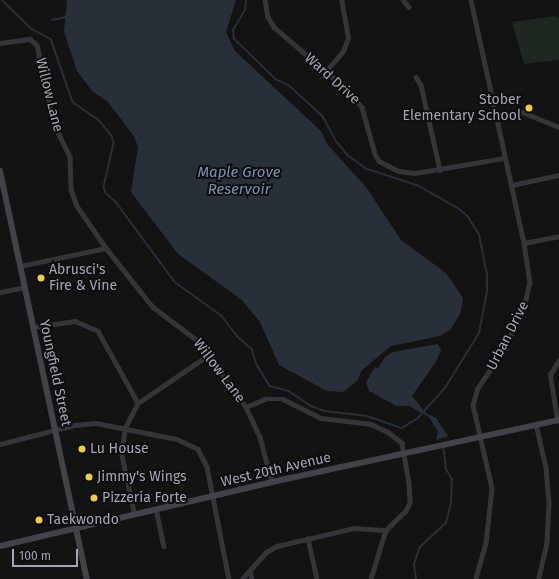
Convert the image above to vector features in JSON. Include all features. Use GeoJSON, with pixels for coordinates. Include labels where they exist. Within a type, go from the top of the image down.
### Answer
{"type":"FeatureCollection","features":[{"type":"Feature","properties":{"kind":"street","name":"Ward Drive"},"geometry":{"type":"LineString","coordinates":[[264,0],[268,18],[274,27],[344,87],[362,107],[375,154],[379,161],[410,173],[440,170]]}},
{"type":"Feature","properties":{"kind":"street"},"geometry":{"type":"LineString","coordinates":[[325,72],[343,52],[348,38],[341,0]]}},
{"type":"Feature","properties":{"kind":"street"},"geometry":{"type":"LineString","coordinates":[[402,0],[409,7]]}},
{"type":"Feature","properties":{"kind":"street","name":"Urban Drive"},"geometry":{"type":"LineString","coordinates":[[471,0],[529,269],[529,292],[523,312],[501,355],[478,388],[473,405],[492,488],[486,543],[476,579]]}},
{"type":"Feature","properties":{"kind":"street","name":"Willow Lane"},"geometry":{"type":"LineString","coordinates":[[0,43],[30,39],[37,45],[54,124],[70,157],[74,199],[106,248],[153,307],[193,337],[246,407],[265,399],[283,399],[314,416],[361,422],[388,432],[402,443],[410,503],[406,512],[386,530]]}},
{"type":"Feature","properties":{"kind":"street"},"geometry":{"type":"LineString","coordinates":[[416,77],[422,85],[440,170],[505,158]]}},
{"type":"Feature","properties":{"kind":"street"},"geometry":{"type":"LineString","coordinates":[[497,117],[522,112],[559,127]]}},
{"type":"Feature","properties":{"kind":"street","name":"Youngfield Street"},"geometry":{"type":"LineString","coordinates":[[0,171],[87,579]]}},
{"type":"Feature","properties":{"kind":"street"},"geometry":{"type":"LineString","coordinates":[[512,185],[559,174]]}},
{"type":"Feature","properties":{"kind":"street"},"geometry":{"type":"LineString","coordinates":[[524,243],[559,236]]}},
{"type":"Feature","properties":{"kind":"street"},"geometry":{"type":"LineString","coordinates":[[20,266],[106,248]]}},
{"type":"Feature","properties":{"kind":"street"},"geometry":{"type":"LineString","coordinates":[[0,292],[25,287]]}},
{"type":"Feature","properties":{"kind":"street"},"geometry":{"type":"LineString","coordinates":[[34,327],[75,321],[98,331],[138,403]]}},
{"type":"Feature","properties":{"kind":"street"},"geometry":{"type":"LineString","coordinates":[[134,514],[121,453],[126,428],[138,403],[207,356]]}},
{"type":"Feature","properties":{"kind":"street"},"geometry":{"type":"LineString","coordinates":[[558,420],[550,375],[559,360]]}},
{"type":"Feature","properties":{"kind":"street"},"geometry":{"type":"LineString","coordinates":[[246,407],[257,427],[272,482]]}},
{"type":"Feature","properties":{"kind":"street","name":"West 20th Avenue"},"geometry":{"type":"LineString","coordinates":[[0,546],[272,482],[558,420]]}},
{"type":"Feature","properties":{"kind":"street"},"geometry":{"type":"LineString","coordinates":[[0,443],[56,431],[74,425],[96,423],[126,428],[150,435],[177,439],[198,449],[207,467],[229,579]]}},
{"type":"Feature","properties":{"kind":"street"},"geometry":{"type":"LineString","coordinates":[[536,424],[546,468],[549,504],[547,543],[539,579]]}},
{"type":"Feature","properties":{"kind":"street"},"geometry":{"type":"LineString","coordinates":[[156,509],[164,546]]}},
{"type":"Feature","properties":{"kind":"street"},"geometry":{"type":"LineString","coordinates":[[242,579],[274,547],[308,538],[362,527],[386,530],[371,579]]}},
{"type":"Feature","properties":{"kind":"street"},"geometry":{"type":"LineString","coordinates":[[308,538],[317,579]]}},
{"type":"Feature","properties":{"kind":"street"},"geometry":{"type":"LineString","coordinates":[[250,571],[252,579]]}},
{"type":"Feature","properties":{"kind":"shaded area"},"geometry":{"type":"Polygon","coordinates":[[[555,16],[559,18],[559,60],[524,64],[512,22],[555,16]]]}},
{"type":"Feature","properties":{"kind":"water","name":"Maple Grove Reservoir"},"geometry":{"type":"Polygon","coordinates":[[[67,0],[236,0],[226,32],[235,51],[321,131],[327,144],[366,187],[401,240],[446,273],[463,298],[461,312],[451,329],[440,336],[391,346],[361,371],[358,380],[343,392],[327,391],[279,365],[260,322],[242,300],[178,254],[131,192],[138,147],[134,136],[107,101],[92,91],[77,71],[64,32],[67,0]]]}},
{"type":"Feature","properties":{"kind":"water"},"geometry":{"type":"Polygon","coordinates":[[[438,344],[441,350],[437,360],[412,396],[426,413],[436,418],[448,436],[436,440],[438,432],[429,417],[409,406],[396,406],[369,391],[366,382],[375,367],[378,368],[385,357],[393,352],[438,344]]]}},
{"type":"Feature","properties":{"kind":"waterway"},"geometry":{"type":"LineString","coordinates":[[2,0],[32,29],[51,39],[73,102],[99,120],[112,136],[114,143],[104,187],[106,193],[116,202],[175,282],[222,316],[237,336],[252,349],[257,365],[270,386],[289,391],[311,406],[325,411],[367,416],[402,428],[418,418],[445,388],[479,333],[487,292],[487,275],[479,235],[467,216],[457,208],[418,186],[366,169],[347,155],[335,140],[323,117],[289,86],[276,80],[234,39],[233,30],[245,10],[246,0]]}},
{"type":"Feature","properties":{"kind":"waterway"},"geometry":{"type":"LineString","coordinates":[[52,20],[66,17]]}},
{"type":"Feature","properties":{"kind":"waterway"},"geometry":{"type":"LineString","coordinates":[[416,579],[414,564],[420,547],[446,523],[451,503],[452,480],[446,469],[443,446]]}},
{"type":"Feature","properties":{"kind":"place","name":"Stober Elementary School"},"geometry":{"type":"Point","coordinates":[529,108]}},
{"type":"Feature","properties":{"kind":"place","name":"Abrusci's Fire & Vine"},"geometry":{"type":"Point","coordinates":[41,278]}},
{"type":"Feature","properties":{"kind":"place","name":"Lu House"},"geometry":{"type":"Point","coordinates":[82,449]}},
{"type":"Feature","properties":{"kind":"place","name":"Jimmy's Wings"},"geometry":{"type":"Point","coordinates":[89,477]}},
{"type":"Feature","properties":{"kind":"place","name":"Pizzeria Forte"},"geometry":{"type":"Point","coordinates":[94,498]}},
{"type":"Feature","properties":{"kind":"place","name":"Taekwondo"},"geometry":{"type":"Point","coordinates":[39,520]}}]}
